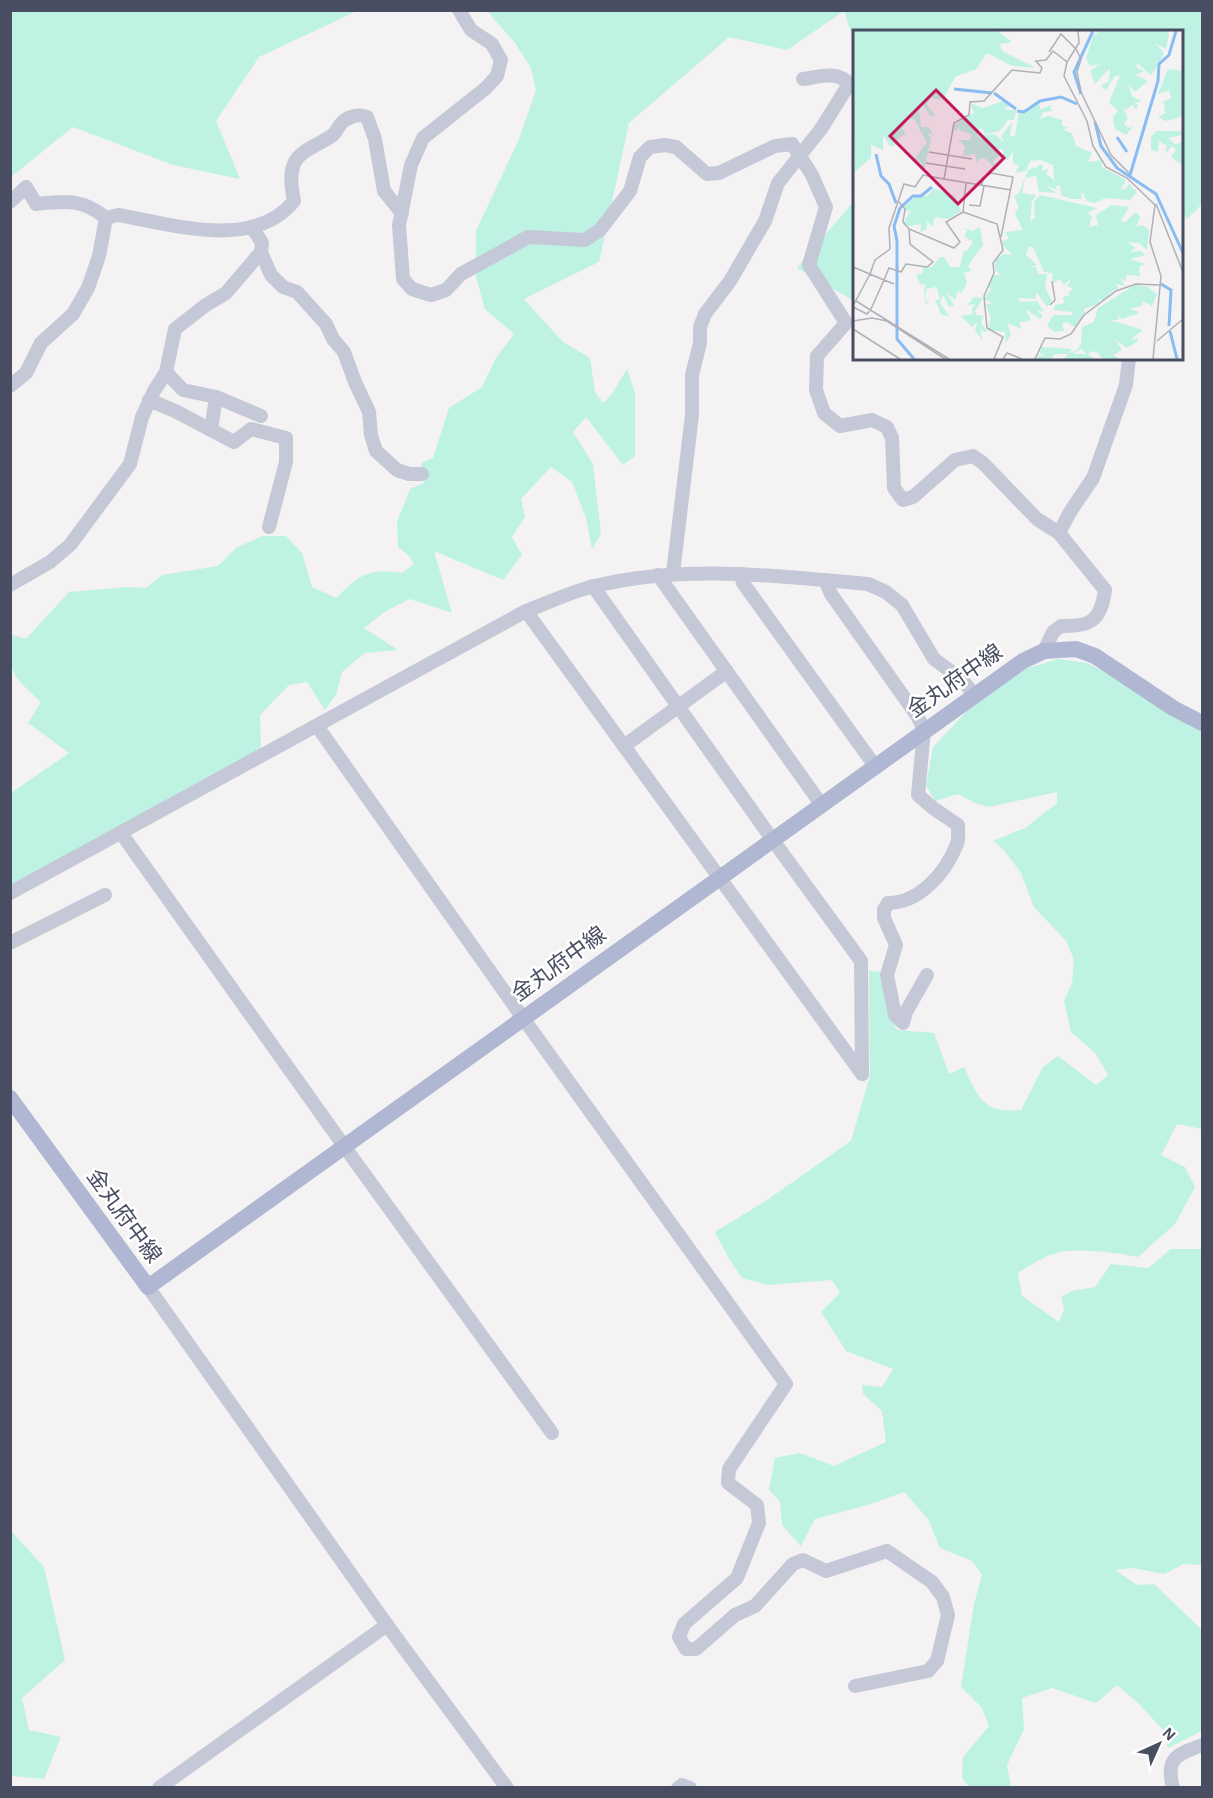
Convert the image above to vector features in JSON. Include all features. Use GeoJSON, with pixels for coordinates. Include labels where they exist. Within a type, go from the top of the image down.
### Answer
{"type":"FeatureCollection","features":[{"type":"Feature","properties":{"kind":"main road","name":"金丸府中線"},"geometry":{"type":"LineString","coordinates":[[10,1098],[148,1287],[1023,661],[1044,651],[1076,649],[1095,656],[1173,708],[1203,723]]}},
{"type":"Feature","properties":{"kind":"street"},"geometry":{"type":"LineString","coordinates":[[459,10],[471,30],[492,44],[501,60],[497,76],[474,98],[423,138],[411,165],[399,225],[403,279],[412,289],[431,295],[446,290],[461,274],[528,237],[585,240],[600,230],[630,191],[640,157],[650,147],[665,145],[676,147],[707,174],[719,174],[775,146],[792,144],[800,154],[826,207],[809,265],[846,323],[818,356],[816,390],[824,413],[840,426],[872,420],[887,427],[892,438],[894,488],[903,500],[913,497],[955,460],[973,456],[1037,519],[1059,533],[1105,590],[1103,606],[1092,622],[1080,626],[1061,626],[1053,632],[1044,651]]}},
{"type":"Feature","properties":{"kind":"street"},"geometry":{"type":"LineString","coordinates":[[673,573],[692,415],[692,375],[700,343],[700,327],[705,314],[730,281],[765,221],[778,183],[821,129],[849,84],[844,78],[833,75],[803,79]]}},
{"type":"Feature","properties":{"kind":"street"},"geometry":{"type":"LineString","coordinates":[[106,218],[118,215],[212,231],[252,227],[288,208],[294,201],[291,177],[294,164],[301,153],[314,148],[335,132],[343,120],[359,114],[367,117],[375,140],[384,191],[402,213]]}},
{"type":"Feature","properties":{"kind":"street"},"geometry":{"type":"LineString","coordinates":[[10,202],[26,187],[36,204],[69,201],[92,206],[106,218]]}},
{"type":"Feature","properties":{"kind":"street"},"geometry":{"type":"LineString","coordinates":[[10,386],[26,372],[41,344],[73,314],[88,288],[99,256],[106,218]]}},
{"type":"Feature","properties":{"kind":"street"},"geometry":{"type":"LineString","coordinates":[[252,227],[262,243],[261,252],[271,274],[283,287],[297,292],[326,324],[333,339],[344,352],[369,411],[371,435],[376,450],[397,470],[409,474],[422,474]]}},
{"type":"Feature","properties":{"kind":"street"},"geometry":{"type":"LineString","coordinates":[[10,585],[50,562],[70,545],[117,483],[130,464],[142,417],[149,400],[166,372],[175,329],[206,304],[226,293],[261,252]]}},
{"type":"Feature","properties":{"kind":"street"},"geometry":{"type":"LineString","coordinates":[[1059,533],[1093,478],[1126,385],[1129,360]]}},
{"type":"Feature","properties":{"kind":"street"},"geometry":{"type":"LineString","coordinates":[[166,372],[183,390],[216,397],[261,416]]}},
{"type":"Feature","properties":{"kind":"street"},"geometry":{"type":"LineString","coordinates":[[211,430],[216,397]]}},
{"type":"Feature","properties":{"kind":"street"},"geometry":{"type":"LineString","coordinates":[[149,400],[234,442],[251,429],[286,438],[286,462],[269,527]]}},
{"type":"Feature","properties":{"kind":"street"},"geometry":{"type":"LineString","coordinates":[[10,893],[526,611],[593,586],[673,573],[741,574],[868,584],[886,592],[902,605],[934,659],[961,679],[974,694]]}},
{"type":"Feature","properties":{"kind":"street"},"geometry":{"type":"LineString","coordinates":[[741,574],[743,583],[875,766]]}},
{"type":"Feature","properties":{"kind":"street"},"geometry":{"type":"LineString","coordinates":[[658,575],[821,804]]}},
{"type":"Feature","properties":{"kind":"street"},"geometry":{"type":"LineString","coordinates":[[825,580],[831,594],[918,717],[924,730],[918,795],[958,825],[958,842],[942,871],[918,895],[898,903],[888,903],[884,910],[884,918],[896,945],[887,975],[895,1015],[903,1023],[906,1012],[927,975]]}},
{"type":"Feature","properties":{"kind":"street"},"geometry":{"type":"LineString","coordinates":[[526,611],[862,1074],[861,961],[593,586]]}},
{"type":"Feature","properties":{"kind":"street"},"geometry":{"type":"LineString","coordinates":[[624,746],[727,671]]}},
{"type":"Feature","properties":{"kind":"street"},"geometry":{"type":"LineString","coordinates":[[317,726],[786,1384],[729,1469],[728,1483],[757,1505],[759,1523],[737,1578],[684,1624],[679,1637],[686,1649],[696,1649],[735,1615],[755,1606],[793,1564],[803,1560],[826,1571],[887,1551],[932,1582],[943,1597],[948,1615],[938,1661],[928,1671],[855,1686]]}},
{"type":"Feature","properties":{"kind":"street"},"geometry":{"type":"LineString","coordinates":[[121,833],[552,1433]]}},
{"type":"Feature","properties":{"kind":"street"},"geometry":{"type":"LineString","coordinates":[[10,943],[14,943],[105,895]]}},
{"type":"Feature","properties":{"kind":"street"},"geometry":{"type":"LineString","coordinates":[[148,1287],[387,1625],[507,1788]]}},
{"type":"Feature","properties":{"kind":"street"},"geometry":{"type":"LineString","coordinates":[[159,1788],[387,1625]]}},
{"type":"Feature","properties":{"kind":"street"},"geometry":{"type":"LineString","coordinates":[[1173,1788],[1169,1768],[1173,1759],[1203,1745]]}},
{"type":"Feature","properties":{"kind":"street"},"geometry":{"type":"LineString","coordinates":[[678,1788],[682,1785],[690,1788]]}},
{"type":"Feature","properties":{"kind":"green space"},"geometry":{"type":"Polygon","coordinates":[[[11,10],[357,11],[259,57],[216,121],[240,179],[173,165],[73,127],[11,177],[11,10]]]}},
{"type":"Feature","properties":{"kind":"green space"},"geometry":{"type":"Polygon","coordinates":[[[487,11],[844,11],[787,50],[729,37],[629,123],[599,262],[524,299],[563,342],[590,358],[595,392],[603,403],[612,394],[627,369],[635,393],[635,456],[623,465],[586,417],[573,432],[593,464],[601,534],[592,549],[586,518],[572,482],[551,467],[521,499],[525,517],[512,537],[522,555],[503,580],[434,551],[452,613],[410,599],[386,611],[364,628],[398,650],[365,653],[342,672],[336,695],[325,710],[307,682],[289,685],[260,715],[261,750],[11,890],[11,793],[69,753],[28,723],[41,702],[14,673],[10,634],[26,639],[69,592],[127,587],[146,588],[162,575],[218,566],[236,548],[262,536],[286,536],[302,553],[312,587],[336,598],[365,575],[380,572],[402,573],[414,564],[409,556],[398,547],[397,522],[410,489],[424,483],[421,463],[433,458],[449,408],[482,387],[496,358],[514,334],[485,309],[476,277],[476,231],[519,139],[536,90],[531,68],[515,43],[487,11]]]}},
{"type":"Feature","properties":{"kind":"green space"},"geometry":{"type":"Polygon","coordinates":[[[844,11],[1202,11],[1202,204],[1187,219],[1183,213],[1183,30],[853,30],[853,39],[844,11]]]}},
{"type":"Feature","properties":{"kind":"green space"},"geometry":{"type":"Polygon","coordinates":[[[853,202],[853,300],[797,268],[853,202]]]}},
{"type":"Feature","properties":{"kind":"green space"},"geometry":{"type":"Polygon","coordinates":[[[1058,659],[1087,663],[1117,678],[1202,731],[1202,1129],[1177,1124],[1161,1155],[1185,1167],[1195,1187],[1175,1224],[1138,1257],[1097,1251],[1064,1251],[1046,1257],[1018,1273],[1022,1296],[1059,1322],[1064,1310],[1061,1297],[1072,1291],[1095,1287],[1111,1264],[1148,1268],[1171,1249],[1202,1249],[1202,1565],[1184,1564],[1164,1574],[1133,1568],[1115,1570],[1137,1585],[1154,1584],[1202,1630],[1202,1731],[1168,1748],[1164,1731],[1138,1703],[1117,1685],[1096,1703],[1052,1688],[1022,1698],[1024,1729],[1007,1765],[1011,1787],[969,1787],[962,1778],[963,1757],[989,1726],[982,1708],[961,1687],[974,1604],[982,1575],[972,1561],[940,1548],[928,1519],[904,1492],[871,1504],[815,1519],[801,1546],[782,1525],[780,1501],[769,1490],[775,1458],[800,1453],[834,1466],[886,1442],[882,1411],[863,1394],[862,1385],[882,1387],[893,1369],[846,1351],[821,1312],[840,1293],[832,1280],[769,1285],[742,1278],[715,1232],[767,1200],[851,1141],[870,1076],[869,971],[881,972],[889,1016],[897,1030],[934,1033],[949,1074],[964,1067],[978,1095],[990,1106],[1008,1111],[1021,1110],[1043,1067],[1058,1056],[1096,1085],[1108,1075],[1096,1054],[1071,1032],[1064,1001],[1072,983],[1074,960],[1067,942],[1034,907],[1021,873],[1004,850],[993,841],[1025,828],[1057,803],[1057,792],[989,807],[958,794],[935,801],[926,785],[933,747],[968,710],[1025,669],[1058,659]]]}},
{"type":"Feature","properties":{"kind":"green space"},"geometry":{"type":"Polygon","coordinates":[[[10,1530],[44,1567],[65,1660],[22,1698],[29,1730],[61,1737],[44,1779],[11,1776],[10,1530]]]}}]}
